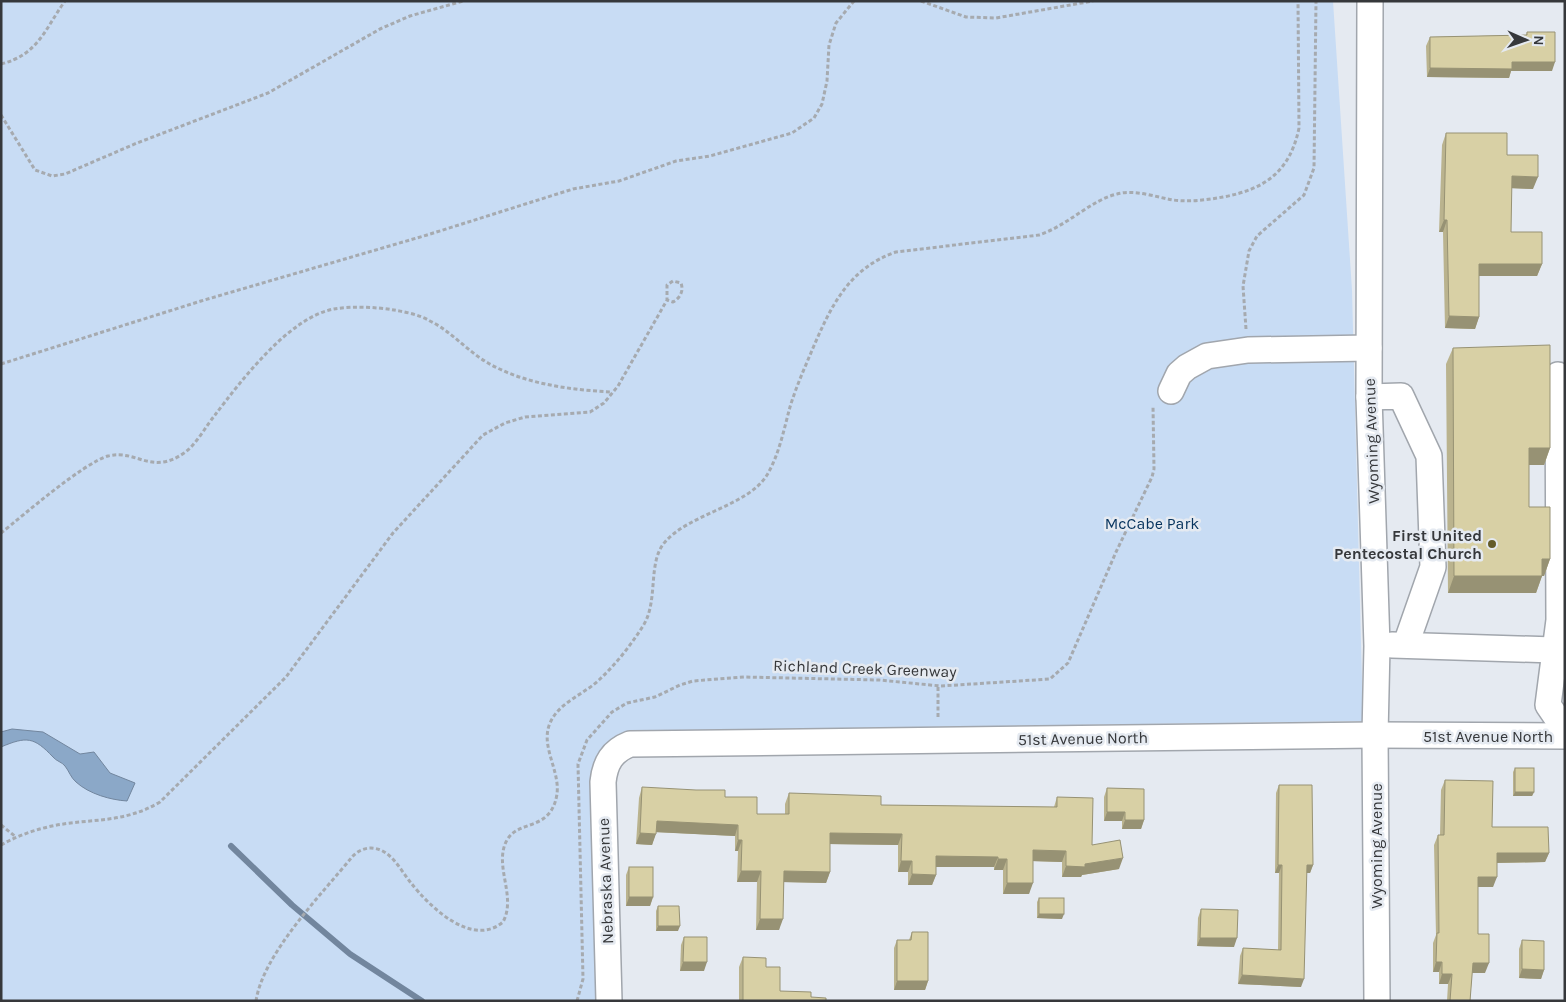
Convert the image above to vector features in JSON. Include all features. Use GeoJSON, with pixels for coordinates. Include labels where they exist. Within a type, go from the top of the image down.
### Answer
{"type":"FeatureCollection","features":[{"type":"Feature","properties":{"kind":"street","name":"Wyoming Avenue"},"geometry":{"type":"LineString","coordinates":[[1370,1],[1369,397],[1377,646],[1375,735],[1377,1001]]}},
{"type":"Feature","properties":{"kind":"street"},"geometry":{"type":"LineString","coordinates":[[1162,396],[1179,374],[1207,356],[1248,350],[1369,348]]}},
{"type":"Feature","properties":{"kind":"street"},"geometry":{"type":"LineString","coordinates":[[1558,375],[1559,620],[1548,705],[1565,730]]}},
{"type":"Feature","properties":{"kind":"street"},"geometry":{"type":"LineString","coordinates":[[1369,397],[1402,396],[1429,456],[1433,567],[1406,644]]}},
{"type":"Feature","properties":{"kind":"street"},"geometry":{"type":"LineString","coordinates":[[1377,646],[1406,644],[1554,650]]}},
{"type":"Feature","properties":{"kind":"street","name":"51st Avenue North"},"geometry":{"type":"LineString","coordinates":[[608,762],[620,748],[637,743],[1375,735],[1565,736]]}},
{"type":"Feature","properties":{"kind":"street","name":"Nebraska Avenue"},"geometry":{"type":"LineString","coordinates":[[608,762],[604,774],[603,792],[609,1001]]}},
{"type":"Feature","properties":{"kind":"path"},"geometry":{"type":"LineString","coordinates":[[1,64],[18,60],[37,44],[65,1]]}},
{"type":"Feature","properties":{"kind":"path"},"geometry":{"type":"LineString","coordinates":[[1,115],[35,170],[52,176],[65,174],[136,143],[268,93],[380,29],[410,16],[463,1]]}},
{"type":"Feature","properties":{"kind":"path"},"geometry":{"type":"LineString","coordinates":[[1,364],[201,300],[428,235],[573,189],[619,181],[676,161],[710,156],[792,134],[814,118],[822,104],[827,82],[828,45],[836,23],[854,1]]}},
{"type":"Feature","properties":{"kind":"path"},"geometry":{"type":"LineString","coordinates":[[921,1],[966,17],[996,18],[1093,1]]}},
{"type":"Feature","properties":{"kind":"path"},"geometry":{"type":"LineString","coordinates":[[256,1001],[262,979],[284,940],[352,857],[361,850],[372,848],[388,854],[426,900],[461,926],[485,931],[503,922],[508,909],[502,856],[506,841],[516,831],[543,820],[552,809],[557,795],[556,775],[548,740],[550,722],[561,708],[599,680],[644,625],[653,600],[656,563],[663,543],[680,530],[754,490],[765,478],[774,460],[801,377],[826,318],[848,282],[876,261],[896,252],[1039,236],[1058,228],[1116,194],[1134,193],[1174,200],[1205,200],[1243,193],[1262,184],[1285,164],[1294,147],[1299,128],[1298,1]]}},
{"type":"Feature","properties":{"kind":"path"},"geometry":{"type":"LineString","coordinates":[[1246,334],[1243,286],[1249,251],[1258,236],[1304,195],[1314,168],[1316,1]]}},
{"type":"Feature","properties":{"kind":"path"},"geometry":{"type":"LineString","coordinates":[[1,845],[16,837],[52,826],[116,820],[145,811],[160,802],[286,678],[393,533],[482,435],[505,423],[525,417],[590,412],[604,402],[613,392],[667,300],[666,290],[669,283],[673,281],[681,283],[681,295],[678,299],[673,302],[667,300]]}},
{"type":"Feature","properties":{"kind":"path"},"geometry":{"type":"LineString","coordinates":[[1,533],[89,465],[109,456],[124,456],[153,463],[169,462],[186,452],[216,413],[281,338],[309,318],[333,309],[393,310],[414,315],[430,321],[488,363],[518,376],[582,390],[613,392]]}},
{"type":"Feature","properties":{"kind":"path","name":"Richland Creek Greenway"},"geometry":{"type":"LineString","coordinates":[[577,1001],[583,979],[578,764],[587,740],[612,712],[627,703],[655,697],[686,682],[744,677],[879,680],[938,686],[1004,681],[1045,681],[1056,676],[1068,662],[1116,552],[1152,477],[1162,396]]}},
{"type":"Feature","properties":{"kind":"path"},"geometry":{"type":"LineString","coordinates":[[938,686],[938,721]]}},
{"type":"Feature","properties":{"kind":"path"},"geometry":{"type":"LineString","coordinates":[[1,825],[16,837]]}},
{"type":"Feature","properties":{"kind":"green space","name":"McCabe Park"},"geometry":{"type":"Polygon","coordinates":[[[1,1],[1333,1],[1352,290],[1363,721],[634,731],[616,738],[598,1001],[1,1001],[1,1]]]}},
{"type":"Feature","properties":{"kind":"shaded area"},"geometry":{"type":"Polygon","coordinates":[[[12,729],[43,732],[80,754],[94,752],[110,773],[135,783],[127,801],[100,796],[87,790],[73,779],[64,765],[35,742],[30,740],[17,741],[1,747],[1,732],[12,729]]]}},
{"type":"Feature","properties":{"kind":"building"},"geometry":{"type":"Polygon","coordinates":[[[1527,32],[1555,32],[1555,62],[1512,62],[1512,69],[1430,68],[1430,37],[1527,35],[1527,32]]]}},
{"type":"Feature","properties":{"kind":"building"},"geometry":{"type":"Polygon","coordinates":[[[1446,133],[1507,133],[1507,155],[1538,155],[1538,177],[1512,176],[1511,232],[1542,232],[1542,264],[1479,264],[1479,317],[1449,316],[1447,220],[1444,220],[1446,133]]]}},
{"type":"Feature","properties":{"kind":"building"},"geometry":{"type":"Polygon","coordinates":[[[1550,345],[1550,448],[1529,448],[1529,507],[1550,507],[1550,559],[1542,559],[1542,576],[1454,576],[1453,348],[1550,345]]]}},
{"type":"Feature","properties":{"kind":"building"},"geometry":{"type":"Polygon","coordinates":[[[1515,768],[1534,768],[1534,792],[1515,792],[1515,768]]]}},
{"type":"Feature","properties":{"kind":"building"},"geometry":{"type":"Polygon","coordinates":[[[1445,780],[1493,781],[1492,827],[1548,827],[1549,853],[1497,853],[1497,877],[1478,877],[1478,934],[1489,934],[1489,963],[1473,963],[1470,1001],[1450,1001],[1452,974],[1442,974],[1442,962],[1436,962],[1437,933],[1439,933],[1438,835],[1444,835],[1445,780]]]}},
{"type":"Feature","properties":{"kind":"building"},"geometry":{"type":"Polygon","coordinates":[[[1279,785],[1312,785],[1313,865],[1307,865],[1304,979],[1242,975],[1243,948],[1281,950],[1282,865],[1278,865],[1279,785]]]}},
{"type":"Feature","properties":{"kind":"building"},"geometry":{"type":"Polygon","coordinates":[[[642,787],[725,790],[725,797],[757,797],[757,814],[789,814],[789,793],[881,796],[881,805],[1057,807],[1057,797],[1093,798],[1092,845],[1120,840],[1123,858],[1085,864],[1085,867],[1066,866],[1066,851],[1033,850],[1033,883],[1007,883],[1007,859],[998,859],[998,857],[936,856],[936,875],[912,874],[912,861],[901,861],[902,834],[830,833],[830,872],[784,871],[783,919],[760,919],[761,871],[741,871],[742,840],[738,840],[738,825],[657,821],[656,834],[640,833],[642,787]]]}},
{"type":"Feature","properties":{"kind":"building"},"geometry":{"type":"Polygon","coordinates":[[[1107,788],[1144,789],[1144,820],[1125,820],[1125,812],[1107,812],[1107,788]]]}},
{"type":"Feature","properties":{"kind":"building"},"geometry":{"type":"Polygon","coordinates":[[[629,867],[653,867],[653,897],[629,897],[629,867]]]}},
{"type":"Feature","properties":{"kind":"building"},"geometry":{"type":"Polygon","coordinates":[[[1039,898],[1064,898],[1064,914],[1039,914],[1039,898]]]}},
{"type":"Feature","properties":{"kind":"building"},"geometry":{"type":"Polygon","coordinates":[[[658,906],[679,906],[680,926],[658,926],[658,906]]]}},
{"type":"Feature","properties":{"kind":"building"},"geometry":{"type":"Polygon","coordinates":[[[1201,909],[1238,910],[1237,938],[1200,938],[1201,909]]]}},
{"type":"Feature","properties":{"kind":"building"},"geometry":{"type":"Polygon","coordinates":[[[912,932],[928,932],[928,981],[897,981],[897,940],[911,940],[912,932]]]}},
{"type":"Feature","properties":{"kind":"building"},"geometry":{"type":"Polygon","coordinates":[[[684,937],[707,937],[707,962],[683,962],[684,937]]]}},
{"type":"Feature","properties":{"kind":"building"},"geometry":{"type":"Polygon","coordinates":[[[1522,940],[1544,941],[1544,970],[1522,969],[1522,940]]]}},
{"type":"Feature","properties":{"kind":"building"},"geometry":{"type":"Polygon","coordinates":[[[743,957],[766,958],[766,967],[780,967],[780,991],[811,992],[811,997],[826,998],[826,1001],[743,1001],[743,957]]]}},
{"type":"Feature","properties":{"kind":"waterway"},"geometry":{"type":"LineString","coordinates":[[231,846],[292,905],[350,954],[422,1001]]}},
{"type":"Feature","properties":{"kind":"place","name":"First United Pentecostal Church"},"geometry":{"type":"Point","coordinates":[1492,544]}}]}
